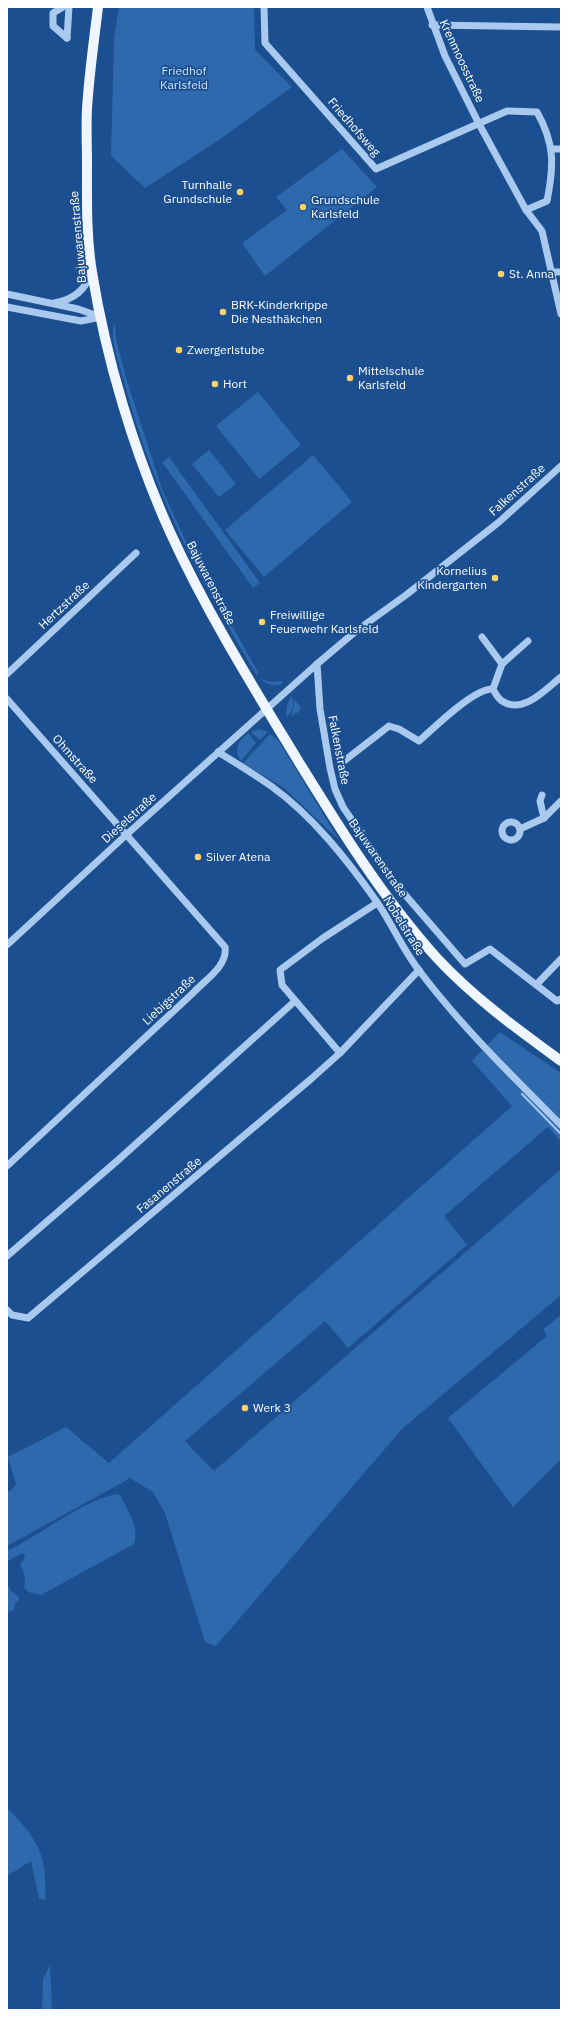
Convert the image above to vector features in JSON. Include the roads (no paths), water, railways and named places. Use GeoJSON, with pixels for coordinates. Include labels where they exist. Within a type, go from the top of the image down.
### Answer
{"type":"FeatureCollection","features":[{"type":"Feature","properties":{"kind":"main road","name":"Bajuwarenstraße"},"geometry":{"type":"LineString","coordinates":[[98,7],[86,110],[87,212],[92,270],[101,317],[124,412],[144,468],[170,533],[225,638],[267,709],[351,844],[390,900],[436,956],[492,1010],[561,1061]]}},
{"type":"Feature","properties":{"kind":"street"},"geometry":{"type":"LineString","coordinates":[[63,7],[53,13],[53,26],[67,38],[70,7]]}},
{"type":"Feature","properties":{"kind":"street","name":"Friedhofsweg"},"geometry":{"type":"LineString","coordinates":[[264,7],[265,43],[376,169],[480,124]]}},
{"type":"Feature","properties":{"kind":"street","name":"Krenmoosstraße"},"geometry":{"type":"LineString","coordinates":[[427,7],[432,24],[446,56],[480,124],[526,210],[542,231],[550,272],[561,314]]}},
{"type":"Feature","properties":{"kind":"street"},"geometry":{"type":"LineString","coordinates":[[432,24],[561,27]]}},
{"type":"Feature","properties":{"kind":"street"},"geometry":{"type":"LineString","coordinates":[[480,124],[507,111],[537,112],[547,129],[552,149],[547,201],[526,210]]}},
{"type":"Feature","properties":{"kind":"street"},"geometry":{"type":"LineString","coordinates":[[552,149],[561,149]]}},
{"type":"Feature","properties":{"kind":"street"},"geometry":{"type":"LineString","coordinates":[[50,303],[62,302],[81,291],[88,282],[92,270]]}},
{"type":"Feature","properties":{"kind":"street"},"geometry":{"type":"LineString","coordinates":[[550,272],[561,272]]}},
{"type":"Feature","properties":{"kind":"street"},"geometry":{"type":"LineString","coordinates":[[7,294],[78,309],[101,317]]}},
{"type":"Feature","properties":{"kind":"street"},"geometry":{"type":"LineString","coordinates":[[7,307],[81,321],[101,317]]}},
{"type":"Feature","properties":{"kind":"street","name":"Falkenstraße"},"geometry":{"type":"LineString","coordinates":[[267,709],[356,631],[406,595],[499,522],[561,466]]}},
{"type":"Feature","properties":{"kind":"street","name":"Hertzstraße"},"geometry":{"type":"LineString","coordinates":[[7,674],[136,553]]}},
{"type":"Feature","properties":{"kind":"street"},"geometry":{"type":"LineString","coordinates":[[482,637],[502,664]]}},
{"type":"Feature","properties":{"kind":"street"},"geometry":{"type":"LineString","coordinates":[[493,689],[502,664],[528,642]]}},
{"type":"Feature","properties":{"kind":"street","name":"Falkenstraße"},"geometry":{"type":"LineString","coordinates":[[317,664],[320,709],[335,789],[343,807],[368,845],[407,900],[465,964],[490,949],[538,984]]}},
{"type":"Feature","properties":{"kind":"street"},"geometry":{"type":"LineString","coordinates":[[493,689],[502,701],[519,705],[534,699],[561,677]]}},
{"type":"Feature","properties":{"kind":"street"},"geometry":{"type":"LineString","coordinates":[[344,761],[390,726],[393,726],[419,741],[470,697],[484,689],[493,689]]}},
{"type":"Feature","properties":{"kind":"street","name":"Ohmstraße"},"geometry":{"type":"LineString","coordinates":[[7,699],[126,834]]}},
{"type":"Feature","properties":{"kind":"street","name":"Dieselstraße"},"geometry":{"type":"LineString","coordinates":[[7,945],[126,834],[267,709]]}},
{"type":"Feature","properties":{"kind":"street","name":"Nobelstraße"},"geometry":{"type":"LineString","coordinates":[[218,752],[272,786],[292,803],[326,838],[377,903],[401,946],[464,1025],[561,1125]]}},
{"type":"Feature","properties":{"kind":"street"},"geometry":{"type":"LineString","coordinates":[[330,768],[337,765]]}},
{"type":"Feature","properties":{"kind":"street"},"geometry":{"type":"LineString","coordinates":[[542,795],[540,801],[544,818]]}},
{"type":"Feature","properties":{"kind":"street"},"geometry":{"type":"LineString","coordinates":[[520,829],[544,818],[561,801]]}},
{"type":"Feature","properties":{"kind":"street","name":"Liebigstraße"},"geometry":{"type":"LineString","coordinates":[[7,1166],[193,993],[222,964],[226,955],[225,947],[126,834]]}},
{"type":"Feature","properties":{"kind":"street"},"geometry":{"type":"LineString","coordinates":[[340,1053],[282,985],[280,970],[323,938],[377,903]]}},
{"type":"Feature","properties":{"kind":"street"},"geometry":{"type":"LineString","coordinates":[[559,1000],[538,984],[561,959]]}},
{"type":"Feature","properties":{"kind":"street","name":"Fasanenstraße"},"geometry":{"type":"LineString","coordinates":[[7,1310],[12,1315],[28,1318],[340,1053],[419,970]]}},
{"type":"Feature","properties":{"kind":"street"},"geometry":{"type":"LineString","coordinates":[[7,1256],[117,1161],[295,1001]]}},
{"type":"Feature","properties":{"kind":"waterway"},"geometry":{"type":"LineString","coordinates":[[522,1094],[561,1134]]}},
{"type":"Feature","properties":{"kind":"tunnel"},"geometry":{"type":"LineString","coordinates":[[337,765],[344,761]]}},
{"type":"Feature","properties":{"kind":"place","name":"Turnhalle Grundschule"},"geometry":{"type":"Point","coordinates":[240,192]}},
{"type":"Feature","properties":{"kind":"place","name":"Grundschule Karlsfeld"},"geometry":{"type":"Point","coordinates":[303,207]}},
{"type":"Feature","properties":{"kind":"place","name":"St. Anna"},"geometry":{"type":"Point","coordinates":[501,274]}},
{"type":"Feature","properties":{"kind":"place","name":"BRK-Kinderkrippe Die Nesthäkchen"},"geometry":{"type":"Point","coordinates":[223,312]}},
{"type":"Feature","properties":{"kind":"place","name":"Zwergerlstube"},"geometry":{"type":"Point","coordinates":[179,350]}},
{"type":"Feature","properties":{"kind":"place","name":"Mittelschule Karlsfeld"},"geometry":{"type":"Point","coordinates":[350,378]}},
{"type":"Feature","properties":{"kind":"place","name":"Hort"},"geometry":{"type":"Point","coordinates":[215,384]}},
{"type":"Feature","properties":{"kind":"place","name":"Kornelius Kindergarten"},"geometry":{"type":"Point","coordinates":[495,578]}},
{"type":"Feature","properties":{"kind":"place","name":"Freiwillige Feuerwehr Karlsfeld"},"geometry":{"type":"Point","coordinates":[262,622]}},
{"type":"Feature","properties":{"kind":"place","name":"Silver Atena"},"geometry":{"type":"Point","coordinates":[198,857]}},
{"type":"Feature","properties":{"kind":"place","name":"Werk 3"},"geometry":{"type":"Point","coordinates":[245,1408]}},
{"type":"Feature","properties":{"kind":"park label","name":"Friedhof Karlsfeld"},"geometry":{"type":"Point","coordinates":[184,78]}}]}
